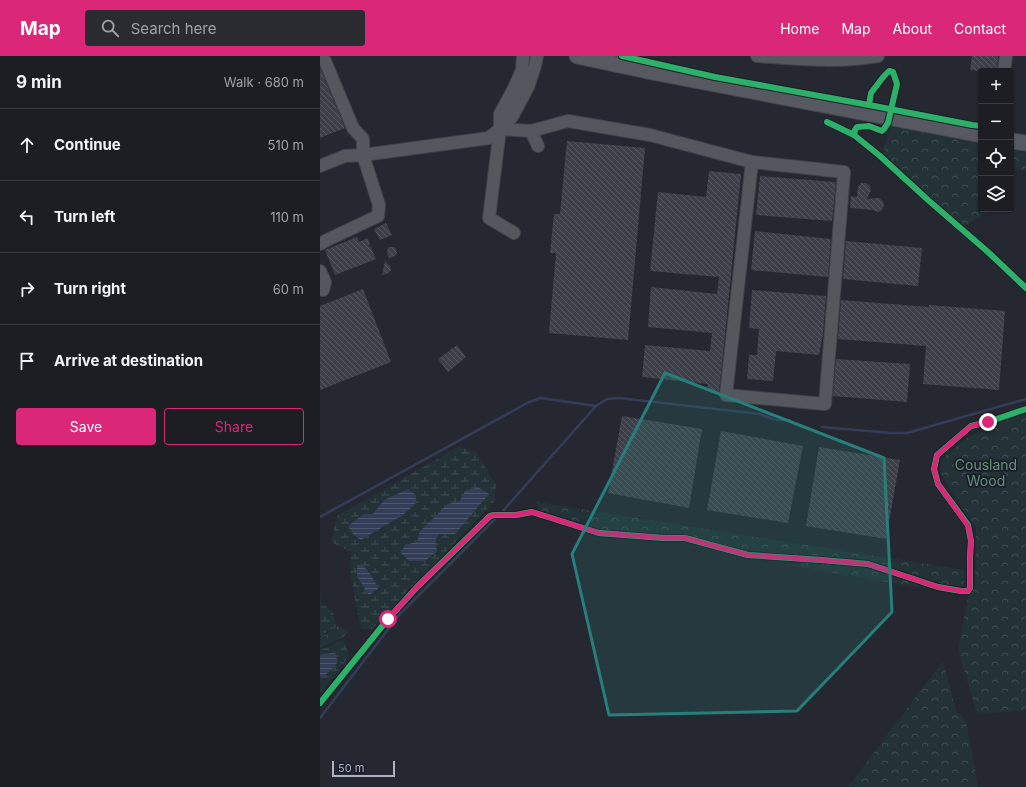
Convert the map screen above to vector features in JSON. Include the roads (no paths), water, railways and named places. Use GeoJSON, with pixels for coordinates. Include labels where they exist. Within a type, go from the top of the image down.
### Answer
{"type":"FeatureCollection","features":[{"type":"Feature","properties":{"kind":"main road"},"geometry":{"type":"LineString","coordinates":[[577,56],[652,72],[978,134]]}},
{"type":"Feature","properties":{"kind":"main road"},"geometry":{"type":"LineString","coordinates":[[1014,141],[1026,143]]}},
{"type":"Feature","properties":{"kind":"street"},"geometry":{"type":"LineString","coordinates":[[320,244],[378,216],[380,205],[363,155],[363,139],[353,128],[326,61],[321,56]]}},
{"type":"Feature","properties":{"kind":"street"},"geometry":{"type":"LineString","coordinates":[[514,233],[488,218],[500,129],[500,114],[522,70],[524,56]]}},
{"type":"Feature","properties":{"kind":"street"},"geometry":{"type":"LineString","coordinates":[[320,166],[345,156],[363,155],[489,138],[512,117],[528,88],[537,56]]}},
{"type":"Feature","properties":{"kind":"street"},"geometry":{"type":"LineString","coordinates":[[757,56],[813,60],[846,58],[860,59],[878,56]]}},
{"type":"Feature","properties":{"kind":"street"},"geometry":{"type":"LineString","coordinates":[[1004,68],[1006,56]]}},
{"type":"Feature","properties":{"kind":"street"},"geometry":{"type":"LineString","coordinates":[[500,129],[531,131],[568,121],[650,135],[752,162],[844,172],[825,404],[726,395],[752,162]]}},
{"type":"Feature","properties":{"kind":"street"},"geometry":{"type":"LineString","coordinates":[[531,131],[538,146]]}},
{"type":"Feature","properties":{"kind":"street"},"geometry":{"type":"LineString","coordinates":[[320,271],[325,282],[323,290]]}},
{"type":"Feature","properties":{"kind":"water"},"geometry":{"type":"Polygon","coordinates":[[[479,488],[489,494],[455,534],[439,534],[435,540],[437,551],[425,561],[409,561],[401,553],[405,545],[417,542],[420,531],[448,504],[459,502],[466,490],[479,488]]]}},
{"type":"Feature","properties":{"kind":"water"},"geometry":{"type":"Polygon","coordinates":[[[408,489],[416,495],[416,503],[403,515],[361,540],[353,534],[348,526],[364,514],[373,514],[384,500],[408,489]]]}},
{"type":"Feature","properties":{"kind":"water"},"geometry":{"type":"Polygon","coordinates":[[[357,565],[363,565],[371,575],[378,589],[369,595],[357,576],[357,565]]]}},
{"type":"Feature","properties":{"kind":"water"},"geometry":{"type":"Polygon","coordinates":[[[334,653],[338,661],[326,674],[320,677],[320,655],[334,653]]]}},
{"type":"Feature","properties":{"kind":"waterway"},"geometry":{"type":"LineString","coordinates":[[320,517],[529,402],[541,398],[596,406],[607,399],[619,398],[760,414],[775,420],[790,420]]}},
{"type":"Feature","properties":{"kind":"waterway"},"geometry":{"type":"LineString","coordinates":[[822,427],[907,433],[1026,399]]}},
{"type":"Feature","properties":{"kind":"waterway"},"geometry":{"type":"LineString","coordinates":[[320,718],[399,615],[502,512],[596,406]]}},
{"type":"Feature","properties":{"kind":"park label","name":"Cousland Wood"},"geometry":{"type":"Point","coordinates":[986,474]}}]}
